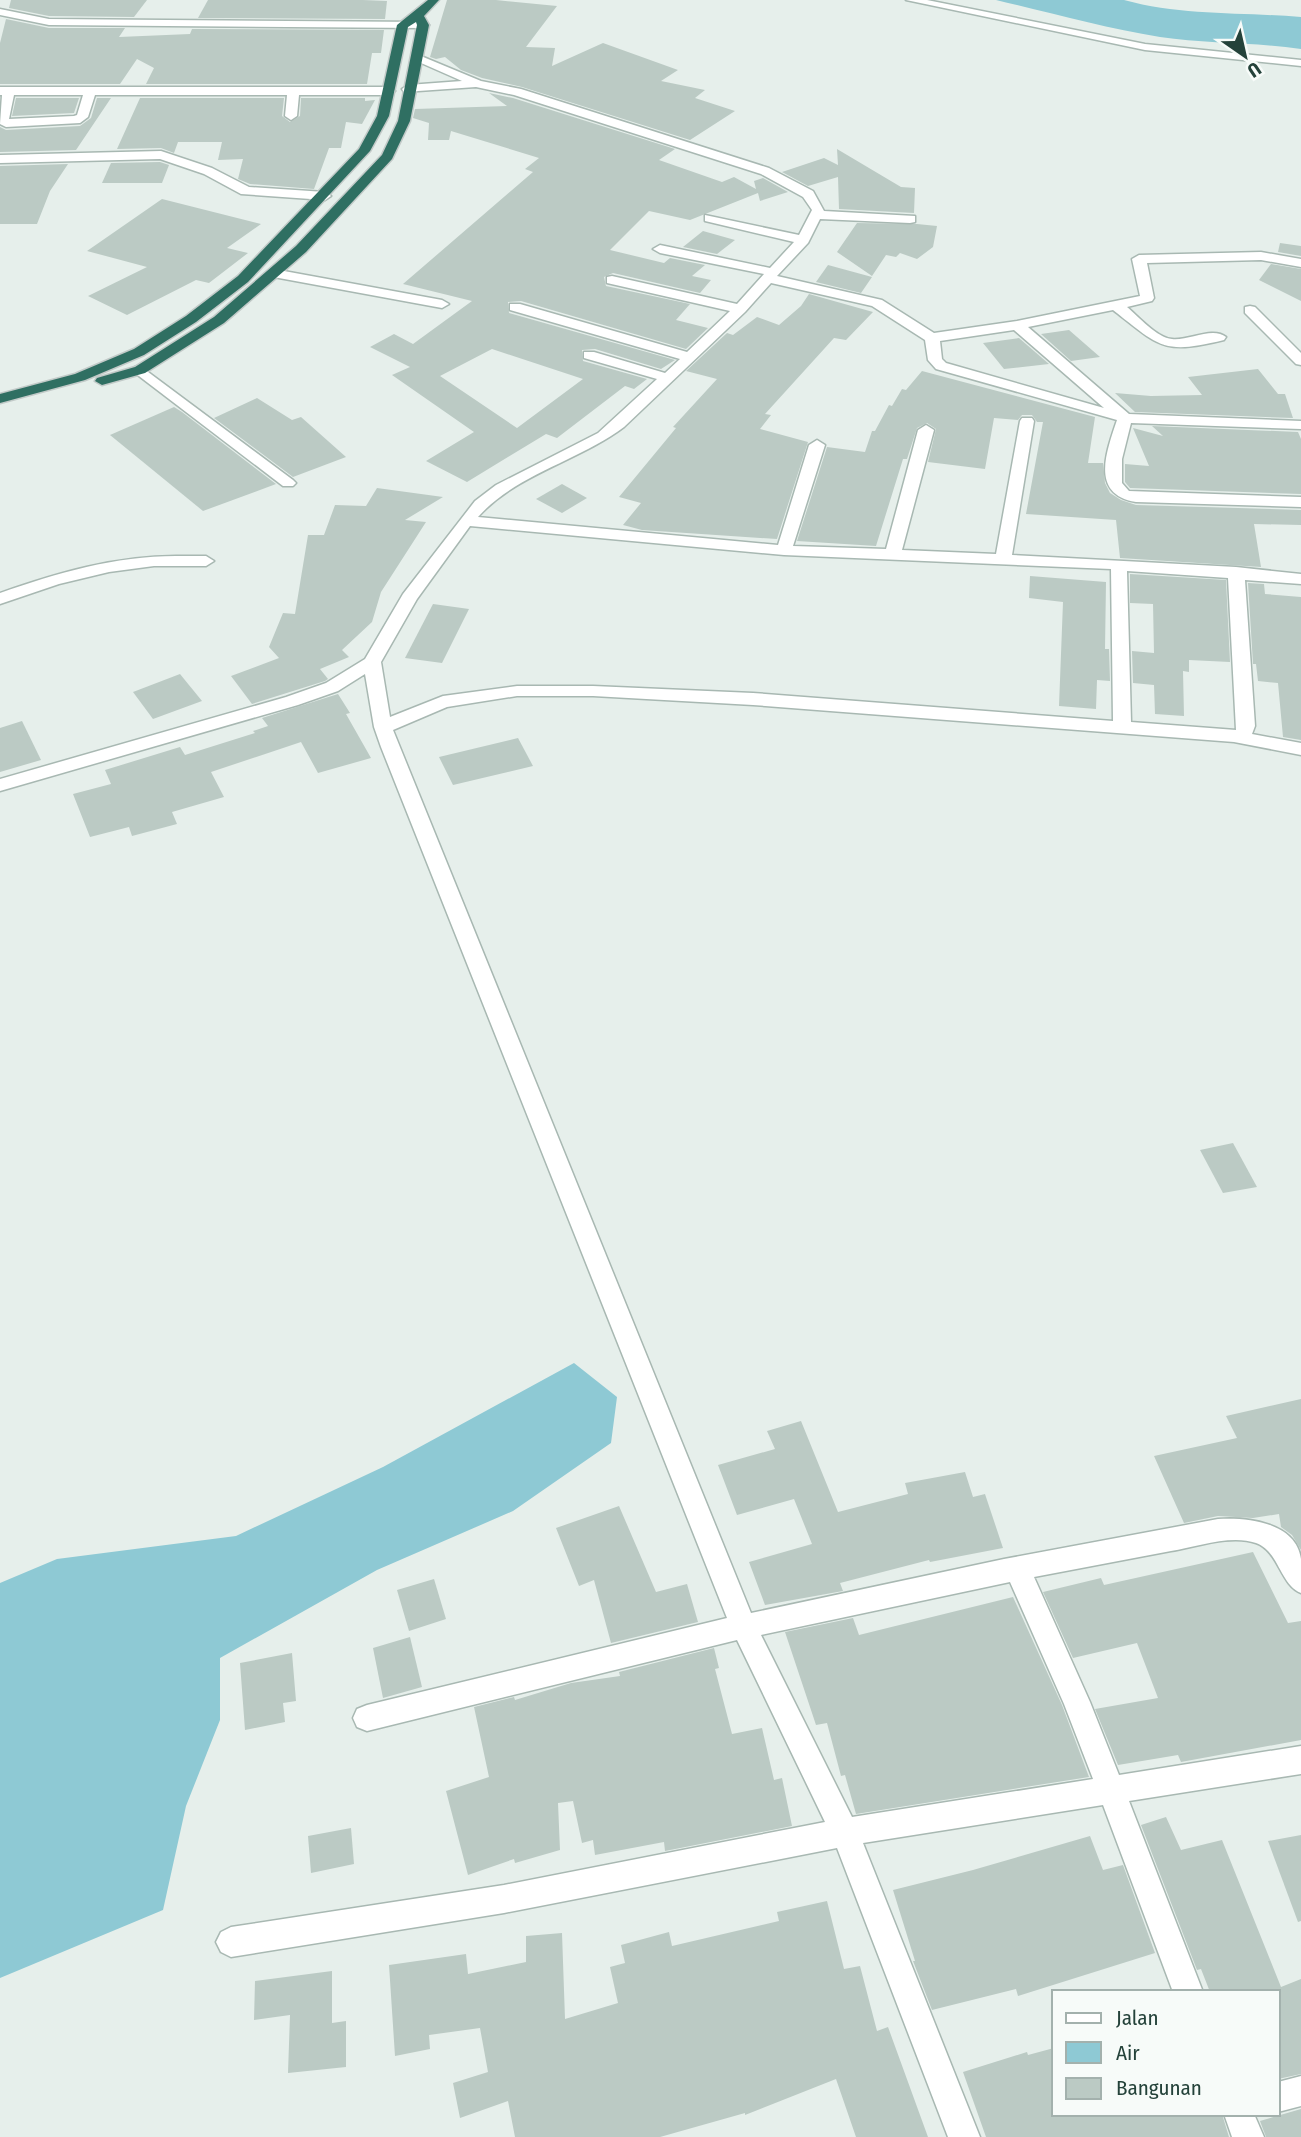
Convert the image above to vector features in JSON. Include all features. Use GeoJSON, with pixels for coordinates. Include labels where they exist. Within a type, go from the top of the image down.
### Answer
{"type":"FeatureCollection","features":[{"type":"Feature","properties":{"kind":"highway"},"geometry":{"type":"LineString","coordinates":[[0,409],[140,370],[219,320],[301,249],[388,156],[404,121],[421,20],[434,0]]}},
{"type":"Feature","properties":{"kind":"highway"},"geometry":{"type":"LineString","coordinates":[[0,399],[80,377],[148,347],[191,319],[243,279],[325,196],[370,143],[383,116],[403,25],[421,20]]}},
{"type":"Feature","properties":{"kind":"highway"},"geometry":{"type":"LineString","coordinates":[[389,91],[408,89]]}},
{"type":"Feature","properties":{"kind":"highway"},"geometry":{"type":"LineString","coordinates":[[370,143],[395,142]]}},
{"type":"Feature","properties":{"kind":"street"},"geometry":{"type":"LineString","coordinates":[[911,0],[1145,47],[1301,64]]}},
{"type":"Feature","properties":{"kind":"street"},"geometry":{"type":"LineString","coordinates":[[0,12],[49,22],[403,25]]}},
{"type":"Feature","properties":{"kind":"street"},"geometry":{"type":"LineString","coordinates":[[0,785],[292,701],[332,687],[372,662],[409,598],[481,504],[502,488],[603,436],[740,309],[803,240],[818,215],[818,210],[808,194],[765,170],[517,92],[478,84],[416,57]]}},
{"type":"Feature","properties":{"kind":"street"},"geometry":{"type":"LineString","coordinates":[[408,89],[478,84]]}},
{"type":"Feature","properties":{"kind":"street"},"geometry":{"type":"LineString","coordinates":[[90,91],[82,117],[76,120],[3,121],[5,91],[293,90],[389,91]]}},
{"type":"Feature","properties":{"kind":"street"},"geometry":{"type":"LineString","coordinates":[[291,116],[293,90]]}},
{"type":"Feature","properties":{"kind":"street"},"geometry":{"type":"LineString","coordinates":[[0,159],[162,155],[208,171],[246,191],[325,196]]}},
{"type":"Feature","properties":{"kind":"street"},"geometry":{"type":"LineString","coordinates":[[818,215],[911,219]]}},
{"type":"Feature","properties":{"kind":"street"},"geometry":{"type":"LineString","coordinates":[[710,218],[803,240]]}},
{"type":"Feature","properties":{"kind":"street"},"geometry":{"type":"LineString","coordinates":[[660,249],[877,303],[932,338],[1017,325],[1147,298],[1139,259],[1261,256],[1301,263]]}},
{"type":"Feature","properties":{"kind":"street"},"geometry":{"type":"LineString","coordinates":[[273,273],[442,304]]}},
{"type":"Feature","properties":{"kind":"street"},"geometry":{"type":"LineString","coordinates":[[612,280],[740,309]]}},
{"type":"Feature","properties":{"kind":"street"},"geometry":{"type":"LineString","coordinates":[[1116,305],[1160,340],[1172,344],[1220,337]]}},
{"type":"Feature","properties":{"kind":"street"},"geometry":{"type":"LineString","coordinates":[[515,307],[690,357]]}},
{"type":"Feature","properties":{"kind":"street"},"geometry":{"type":"LineString","coordinates":[[1250,310],[1301,361]]}},
{"type":"Feature","properties":{"kind":"street"},"geometry":{"type":"LineString","coordinates":[[1017,325],[1125,418]]}},
{"type":"Feature","properties":{"kind":"street"},"geometry":{"type":"LineString","coordinates":[[932,338],[935,360],[941,366],[1125,418],[1301,425]]}},
{"type":"Feature","properties":{"kind":"street"},"geometry":{"type":"LineString","coordinates":[[1282,341],[1301,339]]}},
{"type":"Feature","properties":{"kind":"street"},"geometry":{"type":"LineString","coordinates":[[589,355],[668,378]]}},
{"type":"Feature","properties":{"kind":"street"},"geometry":{"type":"LineString","coordinates":[[140,370],[288,483]]}},
{"type":"Feature","properties":{"kind":"street"},"geometry":{"type":"LineString","coordinates":[[1125,418],[1115,449],[1113,470],[1114,484],[1124,495],[1301,502]]}},
{"type":"Feature","properties":{"kind":"street"},"geometry":{"type":"LineString","coordinates":[[1003,559],[1027,421]]}},
{"type":"Feature","properties":{"kind":"street"},"geometry":{"type":"LineString","coordinates":[[893,554],[926,430]]}},
{"type":"Feature","properties":{"kind":"street"},"geometry":{"type":"LineString","coordinates":[[784,550],[817,445]]}},
{"type":"Feature","properties":{"kind":"street"},"geometry":{"type":"LineString","coordinates":[[466,521],[784,550],[1119,565],[1301,579]]}},
{"type":"Feature","properties":{"kind":"street"},"geometry":{"type":"LineString","coordinates":[[0,599],[44,583],[109,568],[145,562],[206,561]]}},
{"type":"Feature","properties":{"kind":"street"},"geometry":{"type":"LineString","coordinates":[[1119,565],[1122,727]]}},
{"type":"Feature","properties":{"kind":"street"},"geometry":{"type":"LineString","coordinates":[[1236,572],[1246,726],[1243,734],[1237,737]]}},
{"type":"Feature","properties":{"kind":"street"},"geometry":{"type":"LineString","coordinates":[[372,662],[383,727],[394,756],[743,1626],[845,1832],[964,2137]]}},
{"type":"Feature","properties":{"kind":"street"},"geometry":{"type":"LineString","coordinates":[[383,727],[443,702],[494,692],[593,691],[753,699],[1122,727],[1237,737],[1301,749]]}},
{"type":"Feature","properties":{"kind":"street"},"geometry":{"type":"LineString","coordinates":[[367,1718],[506,1681],[743,1626],[1242,1528],[1266,1533],[1289,1559],[1301,1581]]}},
{"type":"Feature","properties":{"kind":"street"},"geometry":{"type":"LineString","coordinates":[[1018,1570],[1077,1702],[1187,1990]]}},
{"type":"Feature","properties":{"kind":"street"},"geometry":{"type":"LineString","coordinates":[[231,1942],[504,1899],[845,1832],[1301,1760]]}},
{"type":"Feature","properties":{"kind":"street"},"geometry":{"type":"LineString","coordinates":[[1280,2096],[1301,2091]]}},
{"type":"Feature","properties":{"kind":"street"},"geometry":{"type":"LineString","coordinates":[[1240,2116],[1248,2137]]}},
{"type":"Feature","properties":{"kind":"water"},"geometry":{"type":"Polygon","coordinates":[[[996,0],[1124,0],[1168,9],[1301,17],[1301,49],[1160,37],[996,0]]]}},
{"type":"Feature","properties":{"kind":"water"},"geometry":{"type":"Polygon","coordinates":[[[574,1363],[617,1397],[611,1443],[513,1511],[377,1570],[220,1658],[220,1720],[186,1806],[163,1910],[0,1978],[0,1583],[57,1559],[236,1536],[383,1467],[574,1363]]]}},
{"type":"Feature","properties":{"kind":"building"},"geometry":{"type":"Polygon","coordinates":[[[11,0],[147,0],[134,17],[49,16],[9,8],[11,0]]]}},
{"type":"Feature","properties":{"kind":"building"},"geometry":{"type":"Polygon","coordinates":[[[208,0],[387,1],[385,19],[198,18],[208,0]]]}},
{"type":"Feature","properties":{"kind":"building"},"geometry":{"type":"Polygon","coordinates":[[[447,0],[496,0],[557,6],[526,47],[555,48],[552,66],[603,43],[678,70],[661,81],[705,90],[695,98],[735,111],[690,140],[461,70],[445,57],[430,57],[447,0]]]}},
{"type":"Feature","properties":{"kind":"building"},"geometry":{"type":"Polygon","coordinates":[[[6,19],[49,28],[125,28],[119,37],[190,34],[192,29],[384,30],[381,53],[372,53],[367,84],[146,84],[154,68],[137,59],[120,84],[0,84],[0,43],[6,19]]]}},
{"type":"Feature","properties":{"kind":"building"},"geometry":{"type":"Polygon","coordinates":[[[489,93],[513,98],[675,149],[659,160],[722,182],[734,177],[756,189],[754,181],[763,178],[788,192],[760,201],[758,193],[690,220],[649,211],[610,250],[664,263],[670,258],[705,265],[692,276],[711,280],[700,293],[613,273],[604,277],[606,286],[690,304],[676,320],[708,328],[686,349],[521,301],[508,302],[509,313],[675,360],[661,369],[595,349],[582,350],[583,361],[647,379],[634,389],[625,386],[557,438],[546,434],[467,482],[426,461],[474,432],[392,375],[410,367],[370,347],[394,334],[413,344],[472,301],[403,284],[533,172],[525,169],[539,158],[451,131],[449,140],[428,140],[429,123],[413,118],[415,109],[507,106],[489,93]],[[492,349],[440,376],[517,428],[583,379],[492,349]]]}},
{"type":"Feature","properties":{"kind":"building"},"geometry":{"type":"Polygon","coordinates":[[[16,98],[79,98],[74,113],[12,116],[16,98]]]}},
{"type":"Feature","properties":{"kind":"building"},"geometry":{"type":"Polygon","coordinates":[[[97,98],[111,98],[76,150],[0,152],[0,127],[6,130],[80,126],[91,118],[97,98]]]}},
{"type":"Feature","properties":{"kind":"building"},"geometry":{"type":"Polygon","coordinates":[[[140,98],[284,98],[282,116],[290,122],[300,116],[301,98],[375,100],[362,124],[346,122],[341,148],[329,148],[314,189],[250,184],[238,179],[243,159],[218,160],[222,142],[178,142],[174,153],[161,148],[117,149],[140,98]]]}},
{"type":"Feature","properties":{"kind":"building"},"geometry":{"type":"Polygon","coordinates":[[[837,149],[901,187],[915,188],[914,213],[839,209],[838,177],[808,186],[782,172],[824,158],[838,165],[837,149]]]}},
{"type":"Feature","properties":{"kind":"building"},"geometry":{"type":"Polygon","coordinates":[[[160,162],[169,165],[162,183],[102,183],[111,163],[160,162]]]}},
{"type":"Feature","properties":{"kind":"building"},"geometry":{"type":"Polygon","coordinates":[[[68,164],[50,191],[37,224],[0,224],[0,166],[68,164]]]}},
{"type":"Feature","properties":{"kind":"building"},"geometry":{"type":"Polygon","coordinates":[[[162,199],[261,224],[227,248],[248,253],[209,283],[196,280],[127,315],[88,296],[147,267],[87,251],[162,199]]]}},
{"type":"Feature","properties":{"kind":"building"},"geometry":{"type":"Polygon","coordinates":[[[857,223],[937,226],[933,247],[917,259],[900,253],[896,257],[886,255],[872,276],[837,252],[857,223]]]}},
{"type":"Feature","properties":{"kind":"building"},"geometry":{"type":"Polygon","coordinates":[[[703,231],[735,240],[717,254],[683,247],[703,231]]]}},
{"type":"Feature","properties":{"kind":"building"},"geometry":{"type":"Polygon","coordinates":[[[1280,243],[1301,246],[1301,256],[1278,252],[1280,243]]]}},
{"type":"Feature","properties":{"kind":"building"},"geometry":{"type":"Polygon","coordinates":[[[1271,264],[1301,269],[1301,301],[1259,280],[1271,264]]]}},
{"type":"Feature","properties":{"kind":"building"},"geometry":{"type":"Polygon","coordinates":[[[828,265],[872,277],[861,293],[816,282],[828,265]]]}},
{"type":"Feature","properties":{"kind":"building"},"geometry":{"type":"Polygon","coordinates":[[[809,294],[873,312],[846,340],[834,338],[765,414],[771,415],[760,429],[808,442],[777,539],[642,530],[623,525],[641,503],[619,497],[676,428],[673,427],[717,379],[686,371],[727,333],[733,335],[757,317],[779,325],[801,306],[809,294]]]}},
{"type":"Feature","properties":{"kind":"building"},"geometry":{"type":"Polygon","coordinates":[[[1069,330],[1100,357],[1071,361],[1041,334],[1069,330]]]}},
{"type":"Feature","properties":{"kind":"building"},"geometry":{"type":"Polygon","coordinates":[[[1019,338],[1049,364],[1004,369],[983,343],[1019,338]]]}},
{"type":"Feature","properties":{"kind":"building"},"geometry":{"type":"Polygon","coordinates":[[[1258,369],[1278,394],[1285,394],[1293,418],[1135,412],[1115,393],[1151,396],[1202,395],[1188,377],[1258,369]]]}},
{"type":"Feature","properties":{"kind":"building"},"geometry":{"type":"Polygon","coordinates":[[[922,371],[1095,417],[1088,463],[1103,463],[1105,483],[1110,493],[1121,500],[1136,505],[1301,510],[1301,525],[1254,524],[1261,567],[1120,558],[1116,520],[1026,514],[1043,422],[1037,422],[1032,415],[1022,415],[1018,420],[994,418],[985,469],[928,462],[936,429],[927,423],[917,428],[907,459],[903,459],[876,546],[797,541],[827,447],[865,452],[872,431],[875,431],[889,405],[892,406],[902,389],[906,390],[922,371]]]}},
{"type":"Feature","properties":{"kind":"building"},"geometry":{"type":"Polygon","coordinates":[[[257,398],[292,420],[301,417],[346,457],[293,477],[214,418],[257,398]]]}},
{"type":"Feature","properties":{"kind":"building"},"geometry":{"type":"Polygon","coordinates":[[[174,407],[276,484],[203,511],[110,435],[174,407]]]}},
{"type":"Feature","properties":{"kind":"building"},"geometry":{"type":"Polygon","coordinates":[[[1152,426],[1298,432],[1301,439],[1301,494],[1130,488],[1125,482],[1125,464],[1149,466],[1133,428],[1163,436],[1152,426]]]}},
{"type":"Feature","properties":{"kind":"building"},"geometry":{"type":"Polygon","coordinates":[[[562,484],[587,498],[562,513],[536,499],[562,484]]]}},
{"type":"Feature","properties":{"kind":"building"},"geometry":{"type":"Polygon","coordinates":[[[377,488],[443,497],[405,520],[426,522],[381,592],[372,622],[342,650],[349,657],[320,669],[328,679],[325,681],[252,704],[231,676],[279,658],[269,647],[283,613],[295,614],[308,535],[324,535],[335,505],[366,506],[377,488]]]}},
{"type":"Feature","properties":{"kind":"building"},"geometry":{"type":"Polygon","coordinates":[[[1130,574],[1226,580],[1230,662],[1189,660],[1189,672],[1183,671],[1184,716],[1155,714],[1154,685],[1133,683],[1132,651],[1154,653],[1153,604],[1130,603],[1130,574]]]}},
{"type":"Feature","properties":{"kind":"building"},"geometry":{"type":"Polygon","coordinates":[[[1030,576],[1106,582],[1105,649],[1109,649],[1110,681],[1097,680],[1096,709],[1059,706],[1063,602],[1029,598],[1030,576]]]}},
{"type":"Feature","properties":{"kind":"building"},"geometry":{"type":"Polygon","coordinates":[[[1248,583],[1264,584],[1265,594],[1301,597],[1301,740],[1283,737],[1278,683],[1258,681],[1256,664],[1253,664],[1248,583]]]}},
{"type":"Feature","properties":{"kind":"building"},"geometry":{"type":"Polygon","coordinates":[[[433,604],[469,609],[442,663],[405,658],[433,604]]]}},
{"type":"Feature","properties":{"kind":"building"},"geometry":{"type":"Polygon","coordinates":[[[180,674],[202,701],[153,719],[133,692],[180,674]]]}},
{"type":"Feature","properties":{"kind":"building"},"geometry":{"type":"Polygon","coordinates":[[[338,694],[371,758],[318,773],[301,742],[211,772],[224,797],[172,812],[177,824],[132,836],[129,827],[90,837],[73,794],[111,784],[105,770],[180,747],[185,755],[255,733],[253,731],[268,726],[262,718],[338,694]]]}},
{"type":"Feature","properties":{"kind":"building"},"geometry":{"type":"Polygon","coordinates":[[[22,721],[41,760],[0,772],[0,728],[22,721]]]}},
{"type":"Feature","properties":{"kind":"building"},"geometry":{"type":"Polygon","coordinates":[[[518,738],[533,766],[453,785],[439,757],[518,738]]]}},
{"type":"Feature","properties":{"kind":"building"},"geometry":{"type":"Polygon","coordinates":[[[1233,1143],[1257,1187],[1223,1193],[1200,1150],[1233,1143]]]}},
{"type":"Feature","properties":{"kind":"building"},"geometry":{"type":"Polygon","coordinates":[[[1301,1399],[1301,1550],[1292,1535],[1281,1527],[1279,1514],[1253,1518],[1218,1516],[1184,1523],[1154,1456],[1237,1438],[1226,1416],[1301,1399]]]}},
{"type":"Feature","properties":{"kind":"building"},"geometry":{"type":"Polygon","coordinates":[[[801,1421],[838,1512],[908,1494],[905,1483],[965,1472],[973,1497],[985,1494],[1003,1548],[930,1562],[929,1560],[840,1583],[843,1591],[765,1605],[749,1562],[812,1544],[794,1499],[737,1515],[718,1465],[775,1449],[767,1431],[801,1421]]]}},
{"type":"Feature","properties":{"kind":"building"},"geometry":{"type":"Polygon","coordinates":[[[619,1506],[656,1592],[687,1584],[698,1622],[611,1643],[594,1580],[579,1586],[556,1528],[619,1506]]]}},
{"type":"Feature","properties":{"kind":"building"},"geometry":{"type":"Polygon","coordinates":[[[1253,1552],[1288,1623],[1301,1621],[1301,1740],[1181,1762],[1178,1755],[1118,1765],[1095,1709],[1158,1698],[1137,1643],[1073,1658],[1043,1592],[1101,1578],[1104,1585],[1253,1552]]]}},
{"type":"Feature","properties":{"kind":"building"},"geometry":{"type":"Polygon","coordinates":[[[434,1579],[446,1619],[409,1631],[397,1590],[434,1579]]]}},
{"type":"Feature","properties":{"kind":"building"},"geometry":{"type":"Polygon","coordinates":[[[1013,1597],[1062,1705],[1089,1777],[856,1814],[845,1775],[841,1776],[827,1723],[816,1725],[785,1632],[853,1618],[859,1635],[1013,1597]]]}},
{"type":"Feature","properties":{"kind":"building"},"geometry":{"type":"Polygon","coordinates":[[[410,1637],[422,1687],[383,1698],[373,1648],[410,1637]]]}},
{"type":"Feature","properties":{"kind":"building"},"geometry":{"type":"Polygon","coordinates":[[[714,1648],[719,1668],[715,1669],[732,1734],[762,1728],[774,1780],[782,1778],[792,1826],[665,1851],[664,1842],[595,1855],[593,1840],[582,1843],[573,1801],[558,1803],[560,1850],[515,1863],[514,1859],[468,1875],[446,1791],[489,1777],[474,1707],[514,1697],[515,1700],[571,1683],[620,1676],[619,1672],[714,1648]]]}},
{"type":"Feature","properties":{"kind":"building"},"geometry":{"type":"Polygon","coordinates":[[[292,1653],[296,1701],[283,1703],[285,1722],[245,1730],[240,1663],[292,1653]]]}},
{"type":"Feature","properties":{"kind":"building"},"geometry":{"type":"Polygon","coordinates":[[[1166,1817],[1181,1850],[1222,1840],[1281,1987],[1301,1979],[1301,2074],[1280,2079],[1280,1990],[1209,1990],[1201,1969],[1197,1970],[1141,1825],[1166,1817]]]}},
{"type":"Feature","properties":{"kind":"building"},"geometry":{"type":"Polygon","coordinates":[[[351,1828],[354,1864],[311,1873],[308,1836],[351,1828]]]}},
{"type":"Feature","properties":{"kind":"building"},"geometry":{"type":"Polygon","coordinates":[[[1301,1835],[1301,1921],[1298,1922],[1268,1841],[1301,1835]]]}},
{"type":"Feature","properties":{"kind":"building"},"geometry":{"type":"Polygon","coordinates":[[[1090,1836],[1103,1870],[1123,1865],[1155,1953],[1018,1996],[1016,1989],[932,2010],[913,1961],[893,1890],[1090,1836]]]}},
{"type":"Feature","properties":{"kind":"building"},"geometry":{"type":"Polygon","coordinates":[[[827,1901],[844,1969],[860,1966],[877,2031],[888,2027],[928,2137],[856,2137],[836,2079],[745,2115],[660,2137],[515,2137],[508,2101],[460,2118],[453,2083],[488,2072],[480,2028],[429,2035],[430,2049],[395,2056],[389,1965],[466,1954],[468,1974],[526,1962],[526,1936],[562,1933],[565,2019],[618,2003],[610,1967],[625,1963],[621,1945],[669,1932],[672,1946],[779,1921],[777,1912],[827,1901]]]}},
{"type":"Feature","properties":{"kind":"building"},"geometry":{"type":"Polygon","coordinates":[[[332,1971],[332,2023],[346,2021],[346,2067],[288,2073],[290,2015],[254,2020],[255,1981],[332,1971]]]}},
{"type":"Feature","properties":{"kind":"building"},"geometry":{"type":"Polygon","coordinates":[[[1052,2049],[1052,2116],[1223,2116],[1229,2137],[986,2137],[963,2072],[1027,2052],[1028,2055],[1052,2049]]]}},
{"type":"Feature","properties":{"kind":"building"},"geometry":{"type":"Polygon","coordinates":[[[1301,2109],[1301,2137],[1266,2137],[1260,2121],[1301,2109]]]}}]}
